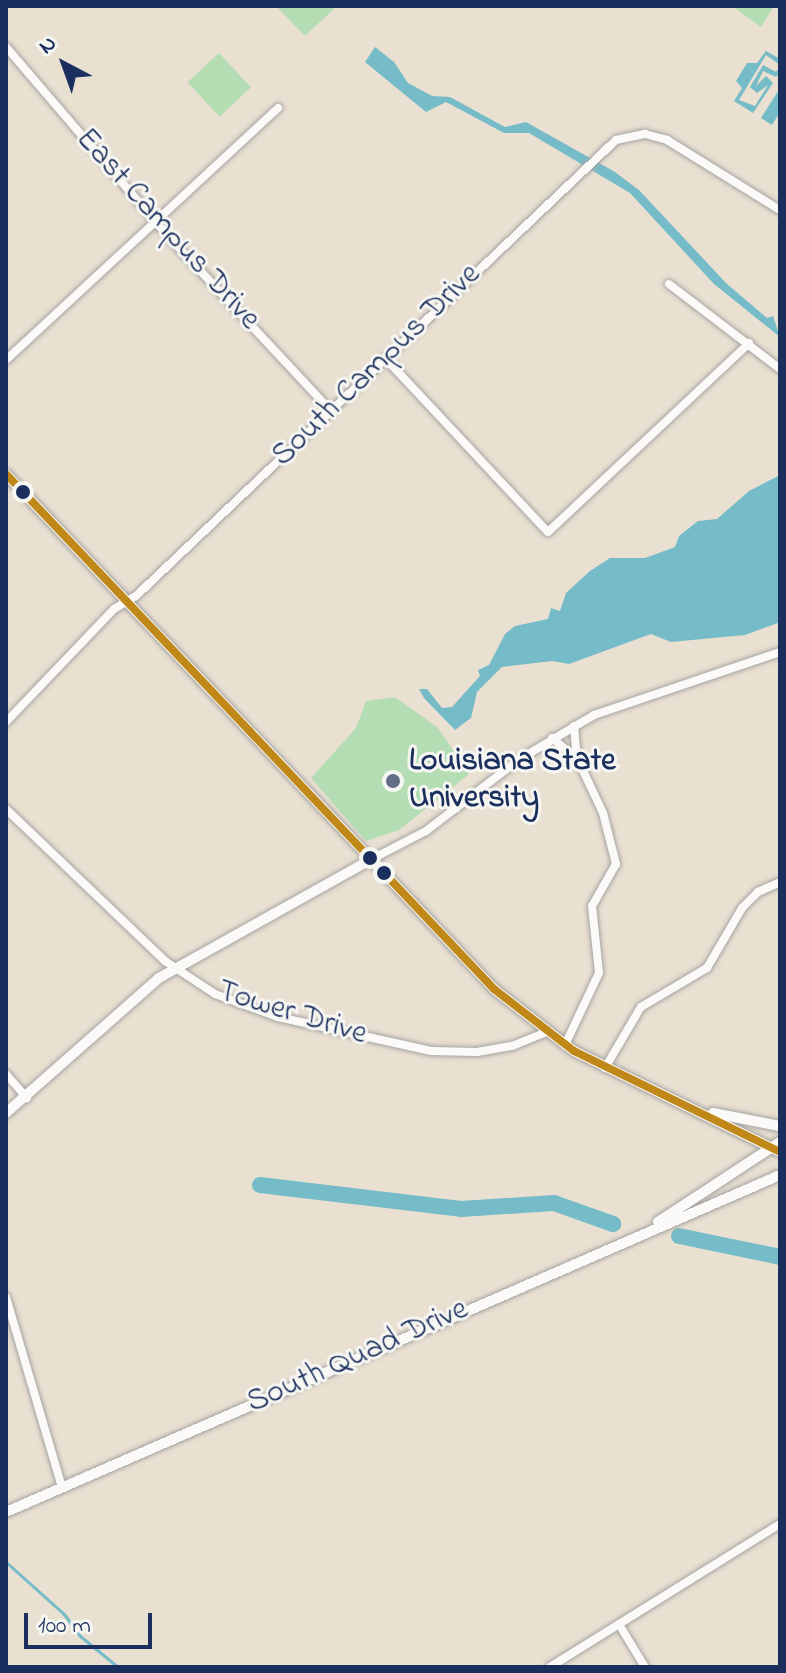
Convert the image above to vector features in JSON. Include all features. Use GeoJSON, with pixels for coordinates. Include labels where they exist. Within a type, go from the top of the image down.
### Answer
{"type":"FeatureCollection","features":[{"type":"Feature","properties":{"kind":"street","name":"East Campus Drive"},"geometry":{"type":"LineString","coordinates":[[6,47],[156,221],[331,411]]}},
{"type":"Feature","properties":{"kind":"street"},"geometry":{"type":"LineString","coordinates":[[6,360],[278,108]]}},
{"type":"Feature","properties":{"kind":"street","name":"South Campus Drive"},"geometry":{"type":"LineString","coordinates":[[6,722],[126,602],[606,148],[634,134],[659,137],[780,210]]}},
{"type":"Feature","properties":{"kind":"street"},"geometry":{"type":"LineString","coordinates":[[669,284],[780,369]]}},
{"type":"Feature","properties":{"kind":"street"},"geometry":{"type":"LineString","coordinates":[[385,358],[548,532],[749,343]]}},
{"type":"Feature","properties":{"kind":"street"},"geometry":{"type":"LineString","coordinates":[[6,474],[494,989],[546,1032],[605,1068],[707,1113],[780,1152]]}},
{"type":"Feature","properties":{"kind":"street"},"geometry":{"type":"LineString","coordinates":[[6,1113],[174,968],[426,831],[552,738],[637,696],[780,652]]}},
{"type":"Feature","properties":{"kind":"street"},"geometry":{"type":"LineString","coordinates":[[565,1045],[599,973],[592,906],[616,864],[603,813],[578,760],[574,726]]}},
{"type":"Feature","properties":{"kind":"street"},"geometry":{"type":"LineString","coordinates":[[552,738],[578,760]]}},
{"type":"Feature","properties":{"kind":"street","name":"Tower Drive"},"geometry":{"type":"LineString","coordinates":[[6,809],[174,968],[215,994],[278,1017],[431,1051],[477,1052],[512,1046],[546,1032]]}},
{"type":"Feature","properties":{"kind":"street"},"geometry":{"type":"LineString","coordinates":[[605,1068],[641,1007],[707,968],[751,898],[780,882]]}},
{"type":"Feature","properties":{"kind":"street"},"geometry":{"type":"LineString","coordinates":[[6,1074],[27,1098]]}},
{"type":"Feature","properties":{"kind":"street"},"geometry":{"type":"LineString","coordinates":[[707,1113],[780,1126]]}},
{"type":"Feature","properties":{"kind":"street","name":"South Quad Drive"},"geometry":{"type":"LineString","coordinates":[[654,1226],[768,1147],[780,1142]]}},
{"type":"Feature","properties":{"kind":"street","name":"South Quad Drive"},"geometry":{"type":"LineString","coordinates":[[6,1512],[654,1226],[780,1175]]}},
{"type":"Feature","properties":{"kind":"street"},"geometry":{"type":"LineString","coordinates":[[6,1297],[62,1487]]}},
{"type":"Feature","properties":{"kind":"street"},"geometry":{"type":"LineString","coordinates":[[550,1667],[777,1527]]}},
{"type":"Feature","properties":{"kind":"street"},"geometry":{"type":"LineString","coordinates":[[620,1626],[645,1667]]}},
{"type":"Feature","properties":{"kind":"green space"},"geometry":{"type":"Polygon","coordinates":[[[276,6],[337,6],[305,36],[276,6]]]}},
{"type":"Feature","properties":{"kind":"green space"},"geometry":{"type":"Polygon","coordinates":[[[732,6],[774,6],[761,27],[732,6]]]}},
{"type":"Feature","properties":{"kind":"green space"},"geometry":{"type":"Polygon","coordinates":[[[219,53],[251,87],[220,117],[188,82],[219,53]]]}},
{"type":"Feature","properties":{"kind":"green space"},"geometry":{"type":"Polygon","coordinates":[[[395,697],[438,728],[469,774],[399,830],[366,841],[311,778],[356,728],[366,701],[395,697]]]}},
{"type":"Feature","properties":{"kind":"water"},"geometry":{"type":"Polygon","coordinates":[[[375,47],[394,62],[408,83],[432,96],[450,97],[505,127],[526,122],[615,172],[639,190],[726,283],[767,318],[773,316],[780,337],[714,284],[630,193],[529,133],[504,133],[446,102],[426,112],[365,62],[375,47]]]}},
{"type":"Feature","properties":{"kind":"water"},"geometry":{"type":"Polygon","coordinates":[[[766,51],[780,59],[780,65],[766,55],[739,100],[755,106],[768,85],[757,93],[750,87],[763,65],[776,72],[780,66],[780,72],[776,77],[763,71],[756,86],[766,76],[773,83],[753,113],[734,101],[742,88],[736,81],[747,63],[757,63],[766,51]]]}},
{"type":"Feature","properties":{"kind":"water"},"geometry":{"type":"Polygon","coordinates":[[[780,88],[780,112],[772,125],[761,118],[780,88]]]}},
{"type":"Feature","properties":{"kind":"water"},"geometry":{"type":"Polygon","coordinates":[[[780,475],[778,623],[745,635],[671,642],[651,634],[569,664],[552,661],[502,667],[477,692],[471,718],[455,730],[424,698],[419,689],[427,689],[442,708],[452,707],[480,676],[478,670],[489,665],[505,634],[515,626],[548,619],[551,608],[560,611],[566,593],[590,571],[610,558],[645,558],[675,547],[679,536],[698,521],[717,519],[749,491],[780,475]]]}},
{"type":"Feature","properties":{"kind":"waterway"},"geometry":{"type":"LineString","coordinates":[[260,1185],[461,1209],[554,1203],[613,1224]]}},
{"type":"Feature","properties":{"kind":"waterway"},"geometry":{"type":"LineString","coordinates":[[679,1236],[780,1257]]}},
{"type":"Feature","properties":{"kind":"waterway"},"geometry":{"type":"LineString","coordinates":[[6,1562],[64,1614],[80,1636],[118,1667]]}},
{"type":"Feature","properties":{"kind":"transit line"},"geometry":{"type":"LineString","coordinates":[[6,474],[494,989],[574,1051],[780,1152]]}},
{"type":"Feature","properties":{"kind":"place","name":"Louisiana State University"},"geometry":{"type":"Point","coordinates":[393,781]}}]}
